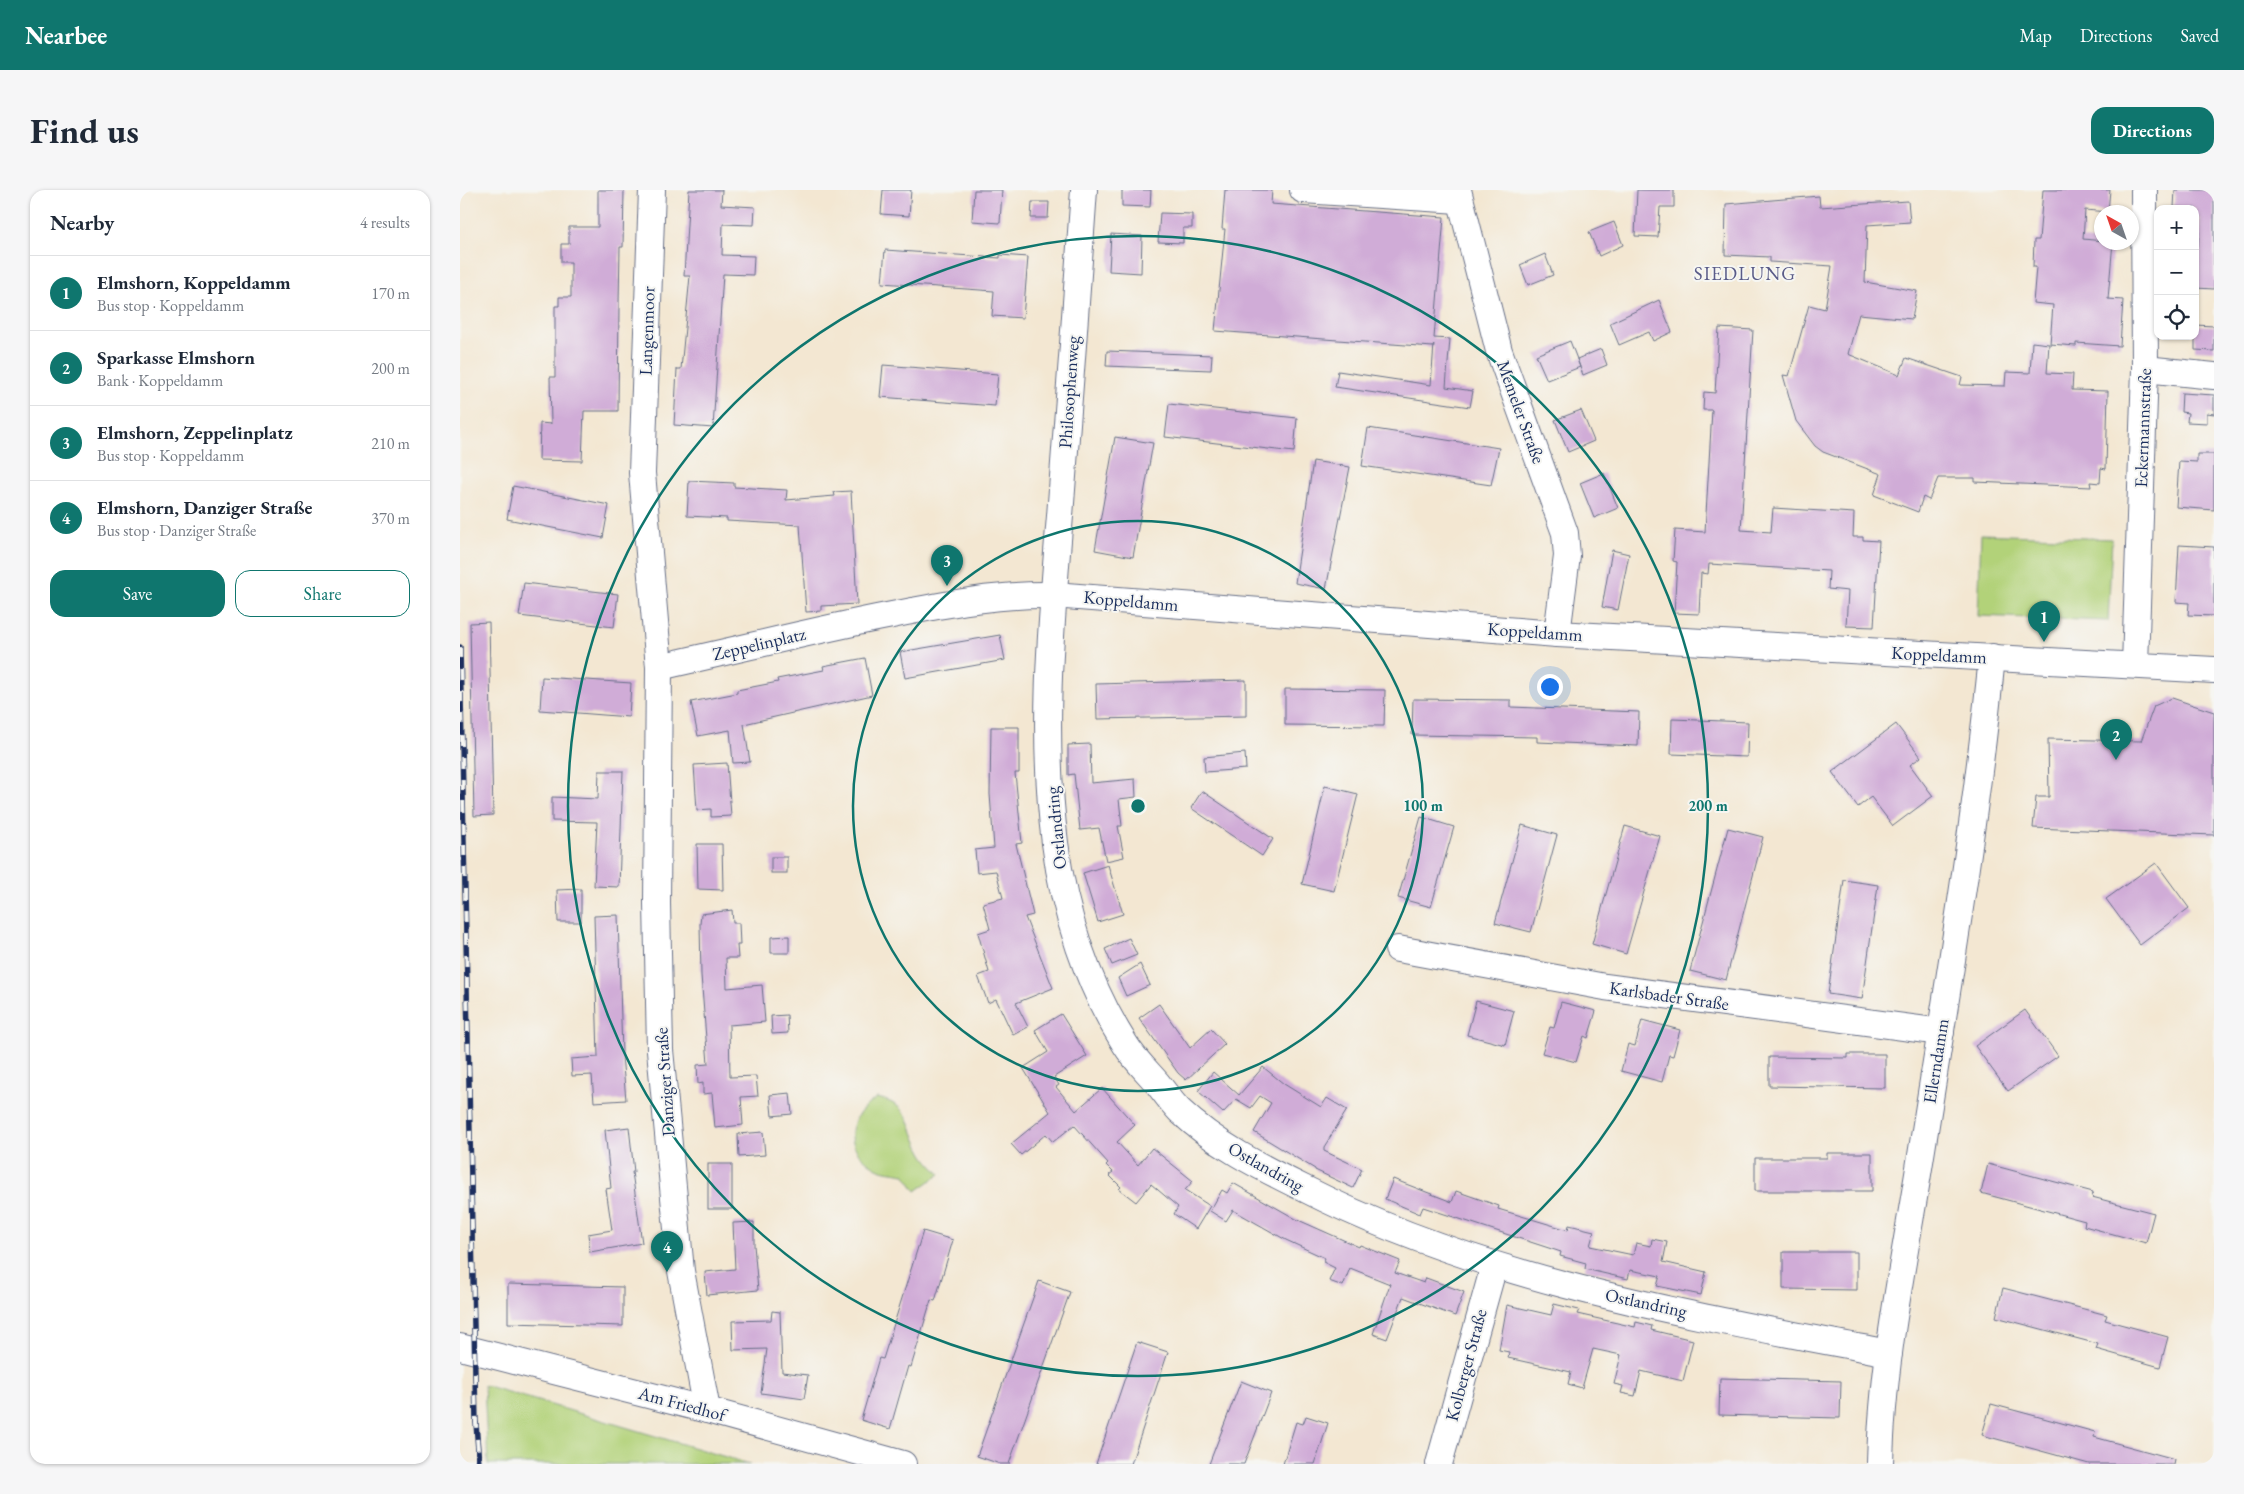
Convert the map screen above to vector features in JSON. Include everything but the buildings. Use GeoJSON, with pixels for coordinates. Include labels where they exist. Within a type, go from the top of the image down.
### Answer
{"type":"FeatureCollection","features":[{"type":"Feature","properties":{"kind":"street","name":"Langenmoor"},"geometry":{"type":"LineString","coordinates":[[652,190],[642,473],[659,667]]}},
{"type":"Feature","properties":{"kind":"street","name":"Philosophenweg"},"geometry":{"type":"LineString","coordinates":[[1053,595],[1084,190]]}},
{"type":"Feature","properties":{"kind":"street"},"geometry":{"type":"LineString","coordinates":[[1303,190],[1458,195]]}},
{"type":"Feature","properties":{"kind":"street","name":"Eckermannstraße"},"geometry":{"type":"LineString","coordinates":[[2135,665],[2145,369],[2144,190]]}},
{"type":"Feature","properties":{"kind":"street","name":"Memeler Straße"},"geometry":{"type":"LineString","coordinates":[[1458,195],[1499,351],[1564,533],[1567,556],[1558,634]]}},
{"type":"Feature","properties":{"kind":"street"},"geometry":{"type":"LineString","coordinates":[[2145,369],[2214,376]]}},
{"type":"Feature","properties":{"kind":"street","name":"Koppeldamm"},"geometry":{"type":"LineString","coordinates":[[859,621],[950,603],[1013,594],[1053,595],[1558,634],[2214,670]]}},
{"type":"Feature","properties":{"kind":"street","name":"Ostlandring"},"geometry":{"type":"LineString","coordinates":[[1053,595],[1048,718],[1056,850],[1078,948],[1105,1009],[1127,1048],[1180,1111],[1242,1157],[1342,1208],[1494,1266],[1620,1299],[1889,1353]]}},
{"type":"Feature","properties":{"kind":"street","name":"Zeppelinplatz"},"geometry":{"type":"LineString","coordinates":[[659,667],[859,621]]}},
{"type":"Feature","properties":{"kind":"street","name":"Ellerndamm"},"geometry":{"type":"LineString","coordinates":[[1880,1464],[1881,1424],[1889,1353],[1941,1032],[1987,710],[1992,658]]}},
{"type":"Feature","properties":{"kind":"street","name":"Danziger Straße"},"geometry":{"type":"LineString","coordinates":[[659,667],[658,903],[660,1050],[681,1271],[707,1410]]}},
{"type":"Feature","properties":{"kind":"street","name":"Karlsbader Straße"},"geometry":{"type":"LineString","coordinates":[[1398,949],[1605,987],[1941,1032]]}},
{"type":"Feature","properties":{"kind":"street","name":"Kolberger Straße"},"geometry":{"type":"LineString","coordinates":[[1439,1464],[1494,1266]]}},
{"type":"Feature","properties":{"kind":"street","name":"Am Friedhof"},"geometry":{"type":"LineString","coordinates":[[460,1347],[707,1410],[903,1464]]}},
{"type":"Feature","properties":{"kind":"green space"},"geometry":{"type":"Polygon","coordinates":[[[1981,534],[2112,539],[2108,621],[1978,616],[1981,534]]]}},
{"type":"Feature","properties":{"kind":"green space"},"geometry":{"type":"Polygon","coordinates":[[[877,1098],[888,1101],[903,1111],[924,1155],[940,1174],[916,1191],[904,1174],[877,1168],[858,1152],[853,1143],[852,1133],[854,1124],[866,1106],[877,1098]]]}},
{"type":"Feature","properties":{"kind":"green space"},"geometry":{"type":"Polygon","coordinates":[[[484,1385],[746,1463],[750,1464],[488,1464],[484,1385]]]}},
{"type":"Feature","properties":{"kind":"railway"},"geometry":{"type":"LineString","coordinates":[[460,647],[476,1423],[479,1464]]}},
{"type":"Feature","properties":{"kind":"place","name":"Elmshorn, Zeppelinplatz"},"geometry":{"type":"Point","coordinates":[947,586]}},
{"type":"Feature","properties":{"kind":"place","name":"Elmshorn, Koppeldamm"},"geometry":{"type":"Point","coordinates":[2044,642]}},
{"type":"Feature","properties":{"kind":"place","name":"Sparkasse Elmshorn"},"geometry":{"type":"Point","coordinates":[2116,760]}},
{"type":"Feature","properties":{"kind":"place","name":"Elmshorn, Danziger Straße"},"geometry":{"type":"Point","coordinates":[667,1272]}},
{"type":"Feature","properties":{"kind":"district","name":"SIEDLUNG"},"geometry":{"type":"Point","coordinates":[1745,273]}}]}
